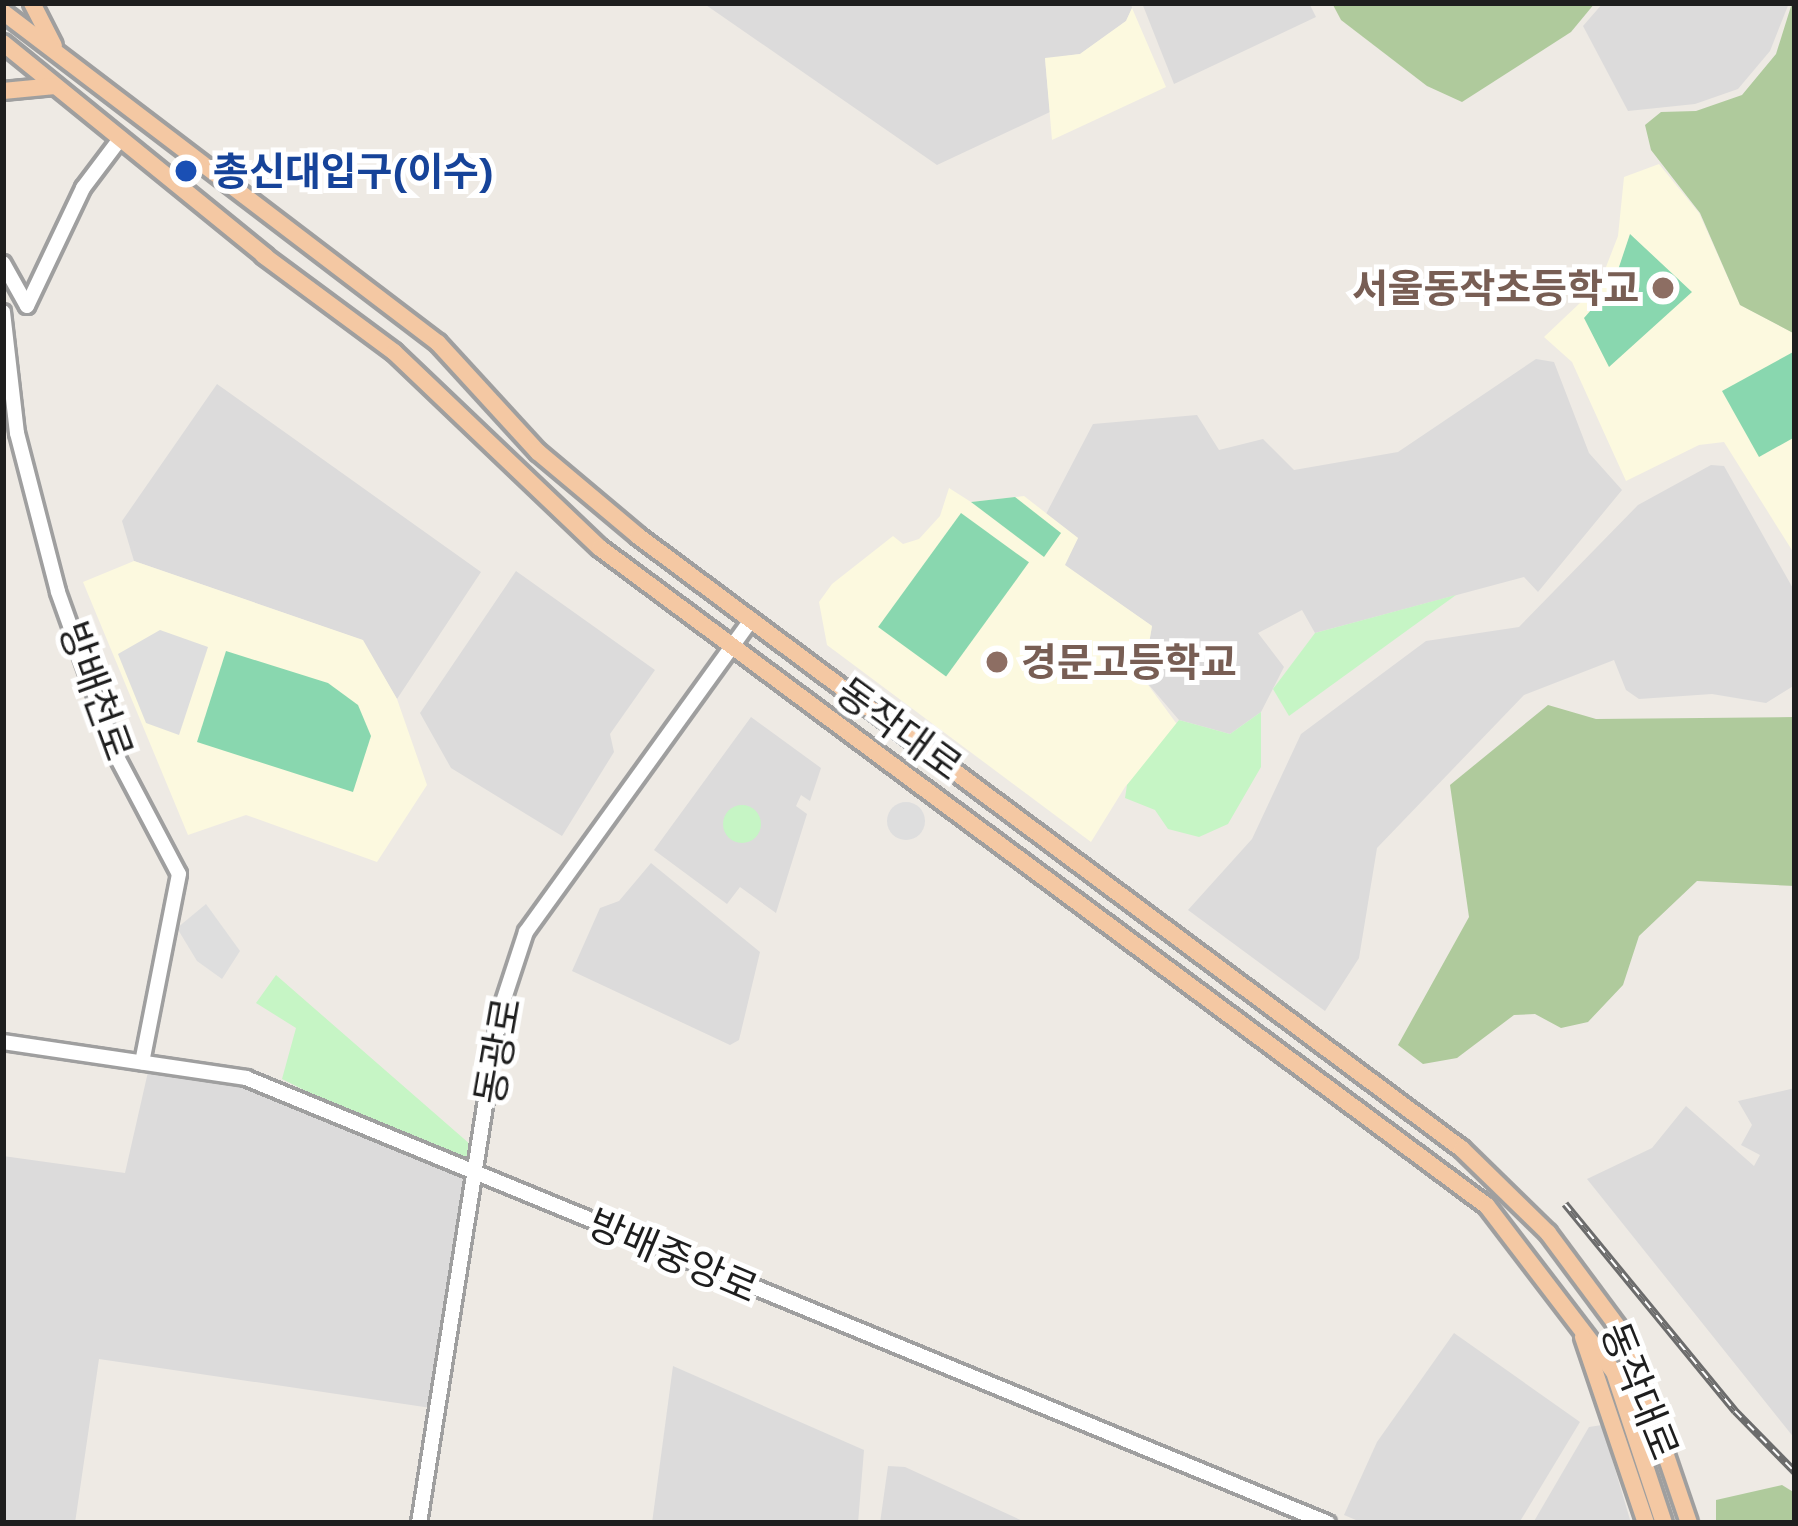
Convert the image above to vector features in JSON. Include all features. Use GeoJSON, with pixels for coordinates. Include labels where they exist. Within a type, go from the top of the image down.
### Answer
{"type":"FeatureCollection","features":[{"type":"Feature","properties":{"kind":"main road"},"geometry":{"type":"LineString","coordinates":[[32,3],[65,61]]}},
{"type":"Feature","properties":{"kind":"main road","name":"동작대로"},"geometry":{"type":"LineString","coordinates":[[3,12],[438,343],[556,469],[751,620],[1462,1149],[1548,1233],[1627,1338],[1689,1523]]}},
{"type":"Feature","properties":{"kind":"main road","name":"동작대로"},"geometry":{"type":"LineString","coordinates":[[3,43],[264,256],[394,352],[545,503],[1486,1206],[1598,1346],[1627,1400],[1664,1523]]}},
{"type":"Feature","properties":{"kind":"main road"},"geometry":{"type":"LineString","coordinates":[[3,91],[58,86]]}},
{"type":"Feature","properties":{"kind":"main road"},"geometry":{"type":"LineString","coordinates":[[1576,1319],[1590,1320],[1603,1303]]}},
{"type":"Feature","properties":{"kind":"main road","name":"동작대로"},"geometry":{"type":"LineString","coordinates":[[1576,1319],[1646,1523]]}},
{"type":"Feature","properties":{"kind":"street"},"geometry":{"type":"LineString","coordinates":[[3,262],[27,306],[83,188],[120,139]]}},
{"type":"Feature","properties":{"kind":"street","name":"방배천로"},"geometry":{"type":"LineString","coordinates":[[3,313],[17,433],[58,592],[117,757],[178,874],[142,1062]]}},
{"type":"Feature","properties":{"kind":"street","name":"동광로"},"geometry":{"type":"LineString","coordinates":[[419,1523],[478,1176],[500,1011],[526,932],[738,646],[751,620]]}},
{"type":"Feature","properties":{"kind":"street","name":"방배중앙로"},"geometry":{"type":"LineString","coordinates":[[3,1042],[246,1078],[1328,1523]]}},
{"type":"Feature","properties":{"kind":"shaded area"},"geometry":{"type":"Polygon","coordinates":[[[703,3],[1131,3],[1132,8],[1126,21],[1080,54],[1045,59],[1050,112],[937,165],[703,3]]]}},
{"type":"Feature","properties":{"kind":"shaded area"},"geometry":{"type":"Polygon","coordinates":[[[1142,3],[1309,3],[1316,17],[1174,84],[1142,3]]]}},
{"type":"Feature","properties":{"kind":"shaded area"},"geometry":{"type":"Polygon","coordinates":[[[1603,3],[1789,3],[1770,51],[1738,89],[1695,104],[1628,111],[1583,26],[1603,3]]]}},
{"type":"Feature","properties":{"kind":"shaded area"},"geometry":{"type":"Polygon","coordinates":[[[1132,8],[1166,87],[1052,140],[1045,58],[1080,54],[1126,21],[1132,8]]]}},
{"type":"Feature","properties":{"kind":"shaded area"},"geometry":{"type":"Polygon","coordinates":[[[1659,164],[1699,213],[1740,305],[1795,334],[1795,555],[1724,442],[1699,445],[1626,481],[1572,362],[1544,337],[1599,285],[1618,236],[1624,177],[1659,164]]]}},
{"type":"Feature","properties":{"kind":"shaded area"},"geometry":{"type":"Polygon","coordinates":[[[1536,359],[1554,362],[1589,453],[1622,490],[1538,592],[1524,577],[1315,633],[1302,610],[1258,633],[1284,667],[1261,712],[1230,734],[1179,720],[1143,678],[1152,626],[1064,565],[1078,538],[1046,514],[1093,424],[1197,415],[1219,450],[1263,439],[1294,470],[1398,452],[1536,359]]]}},
{"type":"Feature","properties":{"kind":"shaded area"},"geometry":{"type":"Polygon","coordinates":[[[217,384],[481,572],[397,699],[362,640],[134,561],[122,521],[217,384]]]}},
{"type":"Feature","properties":{"kind":"shaded area"},"geometry":{"type":"Polygon","coordinates":[[[1711,465],[1724,466],[1795,592],[1795,685],[1766,703],[1712,694],[1639,699],[1626,690],[1614,660],[1524,695],[1377,848],[1359,958],[1325,1011],[1188,910],[1252,839],[1301,734],[1426,641],[1519,627],[1638,505],[1711,465]]]}},
{"type":"Feature","properties":{"kind":"shaded area","name":"경문고등학교"},"geometry":{"type":"Polygon","coordinates":[[[949,488],[971,502],[1024,496],[1078,538],[1065,565],[1152,626],[1143,678],[1179,727],[1125,787],[1091,842],[827,645],[819,602],[832,584],[893,536],[903,544],[919,539],[940,516],[949,488]]]}},
{"type":"Feature","properties":{"kind":"shaded area"},"geometry":{"type":"Polygon","coordinates":[[[134,561],[363,640],[397,699],[427,785],[377,862],[246,815],[188,835],[83,582],[134,561]]]}},
{"type":"Feature","properties":{"kind":"shaded area"},"geometry":{"type":"Polygon","coordinates":[[[516,571],[655,670],[610,734],[614,752],[562,836],[451,768],[420,713],[516,571]]]}},
{"type":"Feature","properties":{"kind":"shaded area"},"geometry":{"type":"Polygon","coordinates":[[[160,630],[208,647],[179,735],[146,723],[118,654],[160,630]]]}},
{"type":"Feature","properties":{"kind":"shaded area"},"geometry":{"type":"Polygon","coordinates":[[[751,717],[821,768],[810,801],[801,795],[796,806],[807,814],[776,913],[740,887],[727,904],[654,850],[751,717]]]}},
{"type":"Feature","properties":{"kind":"shaded area"},"geometry":{"type":"Polygon","coordinates":[[[906,802],[919,808],[925,821],[919,834],[906,840],[893,834],[887,821],[893,808],[906,802]]]}},
{"type":"Feature","properties":{"kind":"shaded area"},"geometry":{"type":"Polygon","coordinates":[[[651,863],[760,952],[739,1040],[730,1045],[572,971],[600,908],[619,901],[651,863]]]}},
{"type":"Feature","properties":{"kind":"shaded area"},"geometry":{"type":"Polygon","coordinates":[[[206,904],[240,951],[222,979],[197,961],[177,928],[206,904]]]}},
{"type":"Feature","properties":{"kind":"shaded area"},"geometry":{"type":"Polygon","coordinates":[[[150,1063],[246,1078],[478,1176],[438,1409],[99,1359],[75,1523],[3,1523],[3,1156],[125,1173],[150,1063]]]}},
{"type":"Feature","properties":{"kind":"shaded area"},"geometry":{"type":"Polygon","coordinates":[[[1795,1088],[1795,1439],[1587,1179],[1652,1148],[1686,1106],[1754,1166],[1760,1155],[1741,1145],[1752,1125],[1738,1101],[1795,1088]]]}},
{"type":"Feature","properties":{"kind":"shaded area"},"geometry":{"type":"Polygon","coordinates":[[[1454,1333],[1580,1422],[1519,1523],[1363,1523],[1344,1515],[1377,1442],[1454,1333]]]}},
{"type":"Feature","properties":{"kind":"shaded area"},"geometry":{"type":"Polygon","coordinates":[[[673,1366],[864,1450],[858,1523],[652,1523],[673,1366]]]}},
{"type":"Feature","properties":{"kind":"shaded area"},"geometry":{"type":"Polygon","coordinates":[[[1602,1425],[1631,1523],[1533,1523],[1589,1427],[1602,1425]]]}},
{"type":"Feature","properties":{"kind":"shaded area"},"geometry":{"type":"Polygon","coordinates":[[[888,1466],[905,1467],[1027,1523],[880,1523],[888,1466]]]}},
{"type":"Feature","properties":{"kind":"green space"},"geometry":{"type":"Polygon","coordinates":[[[1332,3],[1595,3],[1571,32],[1462,102],[1427,86],[1341,20],[1332,3]]]}},
{"type":"Feature","properties":{"kind":"green space"},"geometry":{"type":"Polygon","coordinates":[[[1792,3],[1795,334],[1740,305],[1700,213],[1651,150],[1645,125],[1661,112],[1696,111],[1742,95],[1776,54],[1792,3]]]}},
{"type":"Feature","properties":{"kind":"green space"},"geometry":{"type":"Polygon","coordinates":[[[1630,234],[1692,292],[1609,367],[1584,318],[1613,285],[1630,234]]]}},
{"type":"Feature","properties":{"kind":"green space"},"geometry":{"type":"Polygon","coordinates":[[[1795,351],[1795,437],[1759,457],[1722,391],[1795,351]]]}},
{"type":"Feature","properties":{"kind":"green space"},"geometry":{"type":"Polygon","coordinates":[[[1015,497],[1061,533],[1044,557],[971,502],[1015,497]]]}},
{"type":"Feature","properties":{"kind":"green space"},"geometry":{"type":"Polygon","coordinates":[[[961,513],[1029,562],[946,676],[878,627],[961,513]]]}},
{"type":"Feature","properties":{"kind":"green space"},"geometry":{"type":"Polygon","coordinates":[[[1456,595],[1289,716],[1273,689],[1315,633],[1456,595]]]}},
{"type":"Feature","properties":{"kind":"green space"},"geometry":{"type":"Polygon","coordinates":[[[226,651],[328,683],[358,705],[371,736],[353,792],[197,742],[226,651]]]}},
{"type":"Feature","properties":{"kind":"green space"},"geometry":{"type":"Polygon","coordinates":[[[1548,705],[1596,719],[1795,717],[1795,886],[1697,881],[1639,936],[1623,985],[1588,1022],[1561,1028],[1535,1014],[1514,1015],[1457,1058],[1423,1064],[1398,1045],[1469,917],[1450,785],[1548,705]]]}},
{"type":"Feature","properties":{"kind":"green space"},"geometry":{"type":"Polygon","coordinates":[[[1261,712],[1261,767],[1228,824],[1199,837],[1168,829],[1155,810],[1125,798],[1127,785],[1179,720],[1230,734],[1261,712]]]}},
{"type":"Feature","properties":{"kind":"green space"},"geometry":{"type":"Polygon","coordinates":[[[742,805],[755,811],[761,824],[755,837],[742,843],[729,837],[723,824],[729,811],[742,805]]]}},
{"type":"Feature","properties":{"kind":"green space"},"geometry":{"type":"Polygon","coordinates":[[[276,975],[471,1145],[463,1170],[282,1079],[296,1028],[256,1003],[276,975]]]}},
{"type":"Feature","properties":{"kind":"green space"},"geometry":{"type":"Polygon","coordinates":[[[1782,1485],[1795,1493],[1795,1523],[1716,1523],[1716,1500],[1782,1485]]]}},
{"type":"Feature","properties":{"kind":"railway"},"geometry":{"type":"LineString","coordinates":[[1565,1204],[1735,1411],[1795,1472]]}},
{"type":"Feature","properties":{"kind":"place","name":"총신대입구(이수)"},"geometry":{"type":"Point","coordinates":[186,171]}},
{"type":"Feature","properties":{"kind":"place","name":"서울동작초등학교"},"geometry":{"type":"Point","coordinates":[1663,288]}},
{"type":"Feature","properties":{"kind":"place","name":"경문고등학교"},"geometry":{"type":"Point","coordinates":[997,662]}}]}
